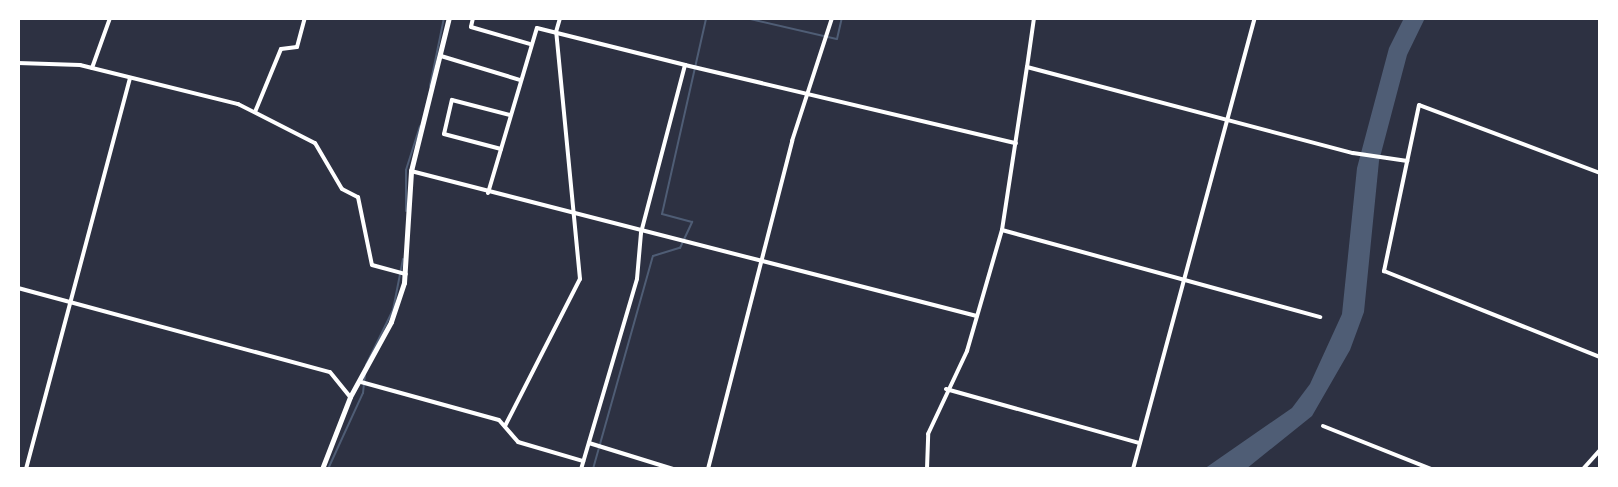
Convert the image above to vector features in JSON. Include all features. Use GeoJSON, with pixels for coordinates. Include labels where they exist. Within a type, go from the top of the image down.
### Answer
{"type":"FeatureCollection","features":[{"type":"Feature","properties":{"kind":"street"},"geometry":{"type":"LineString","coordinates":[[92,68],[110,18]]}},
{"type":"Feature","properties":{"kind":"street"},"geometry":{"type":"LineString","coordinates":[[255,112],[281,49],[297,47],[305,18]]}},
{"type":"Feature","properties":{"kind":"street"},"geometry":{"type":"LineString","coordinates":[[322,469],[350,396],[361,382],[392,322],[406,274],[411,171],[449,18]]}},
{"type":"Feature","properties":{"kind":"street"},"geometry":{"type":"LineString","coordinates":[[473,18],[471,27],[530,44]]}},
{"type":"Feature","properties":{"kind":"street"},"geometry":{"type":"LineString","coordinates":[[505,426],[580,279],[556,32],[561,18]]}},
{"type":"Feature","properties":{"kind":"street"},"geometry":{"type":"LineString","coordinates":[[708,469],[792,141],[809,97],[832,18]]}},
{"type":"Feature","properties":{"kind":"street"},"geometry":{"type":"LineString","coordinates":[[927,469],[928,434],[946,389],[967,351],[1002,230],[1034,18]]}},
{"type":"Feature","properties":{"kind":"street"},"geometry":{"type":"LineString","coordinates":[[1133,469],[1255,18]]}},
{"type":"Feature","properties":{"kind":"street"},"geometry":{"type":"LineString","coordinates":[[488,192],[530,44],[537,28],[809,97],[1016,143]]}},
{"type":"Feature","properties":{"kind":"street"},"geometry":{"type":"LineString","coordinates":[[441,56],[520,80]]}},
{"type":"Feature","properties":{"kind":"street"},"geometry":{"type":"LineString","coordinates":[[18,63],[92,68],[255,112],[323,151],[342,189],[358,197],[372,265],[406,274]]}},
{"type":"Feature","properties":{"kind":"street"},"geometry":{"type":"LineString","coordinates":[[581,469],[637,279],[641,233],[685,65]]}},
{"type":"Feature","properties":{"kind":"street"},"geometry":{"type":"LineString","coordinates":[[1027,67],[1353,153],[1407,161]]}},
{"type":"Feature","properties":{"kind":"street"},"geometry":{"type":"LineString","coordinates":[[26,469],[130,79]]}},
{"type":"Feature","properties":{"kind":"street"},"geometry":{"type":"LineString","coordinates":[[501,149],[444,134],[452,100],[510,116]]}},
{"type":"Feature","properties":{"kind":"street"},"geometry":{"type":"LineString","coordinates":[[1600,173],[1419,105],[1384,271],[1600,357]]}},
{"type":"Feature","properties":{"kind":"street"},"geometry":{"type":"LineString","coordinates":[[411,171],[488,192],[573,209],[641,233],[762,265],[977,316]]}},
{"type":"Feature","properties":{"kind":"street"},"geometry":{"type":"LineString","coordinates":[[1002,230],[1320,316]]}},
{"type":"Feature","properties":{"kind":"street"},"geometry":{"type":"LineString","coordinates":[[18,288],[330,372],[350,396]]}},
{"type":"Feature","properties":{"kind":"street"},"geometry":{"type":"LineString","coordinates":[[361,382],[500,420],[518,442],[583,461]]}},
{"type":"Feature","properties":{"kind":"street"},"geometry":{"type":"LineString","coordinates":[[946,389],[1140,442]]}},
{"type":"Feature","properties":{"kind":"street"},"geometry":{"type":"LineString","coordinates":[[1323,426],[1431,469]]}},
{"type":"Feature","properties":{"kind":"street"},"geometry":{"type":"LineString","coordinates":[[588,443],[673,469]]}},
{"type":"Feature","properties":{"kind":"street"},"geometry":{"type":"LineString","coordinates":[[1583,469],[1600,450]]}},
{"type":"Feature","properties":{"kind":"water"},"geometry":{"type":"Polygon","coordinates":[[[1404,18],[1425,18],[1407,55],[1379,161],[1364,312],[1350,350],[1312,416],[1246,469],[1204,469],[1292,408],[1310,384],[1342,314],[1357,168],[1389,48],[1404,18]]]}},
{"type":"Feature","properties":{"kind":"waterway"},"geometry":{"type":"LineString","coordinates":[[430,86],[444,18]]}},
{"type":"Feature","properties":{"kind":"waterway"},"geometry":{"type":"LineString","coordinates":[[593,469],[653,256],[680,248],[692,222],[662,214],[706,18]]}},
{"type":"Feature","properties":{"kind":"waterway"},"geometry":{"type":"LineString","coordinates":[[746,18],[837,39],[842,18]]}},
{"type":"Feature","properties":{"kind":"waterway"},"geometry":{"type":"LineString","coordinates":[[406,211],[406,170],[420,126]]}},
{"type":"Feature","properties":{"kind":"waterway"},"geometry":{"type":"LineString","coordinates":[[366,365],[393,310],[403,259]]}},
{"type":"Feature","properties":{"kind":"waterway"},"geometry":{"type":"LineString","coordinates":[[328,469],[363,393],[365,374]]}}]}
